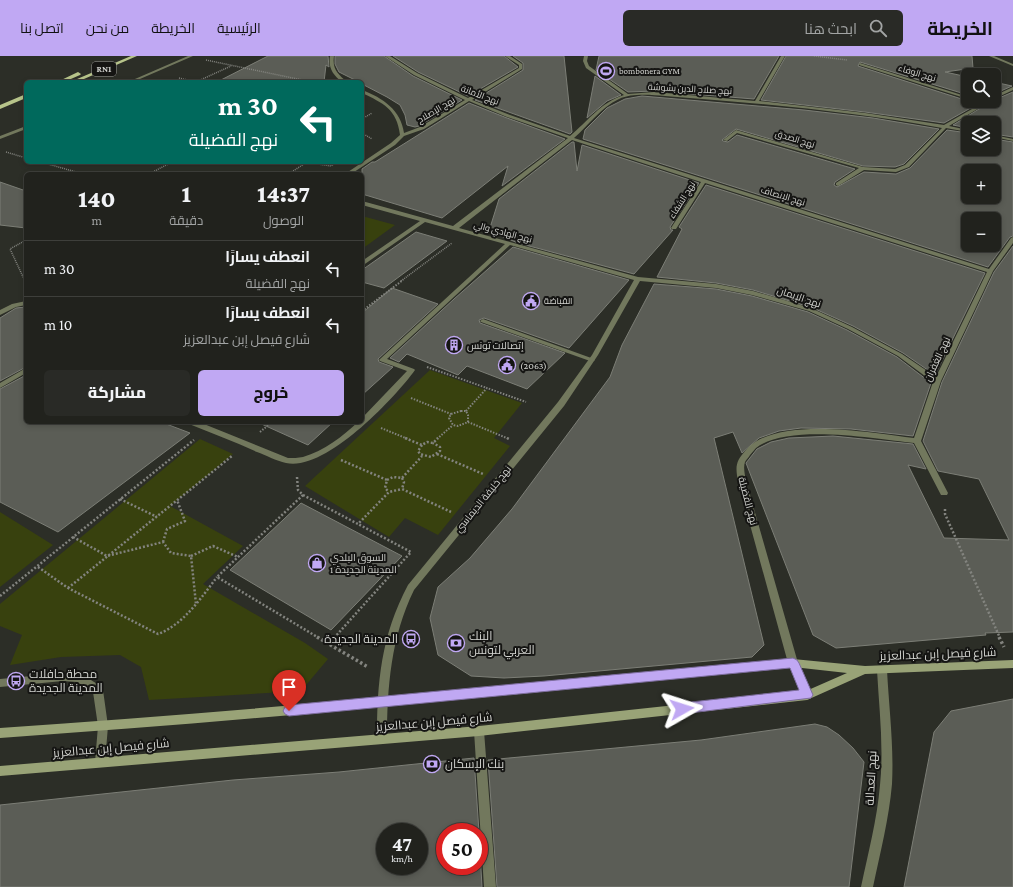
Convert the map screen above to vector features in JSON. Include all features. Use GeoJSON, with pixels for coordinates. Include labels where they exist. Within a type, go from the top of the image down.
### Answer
{"type":"FeatureCollection","features":[{"type":"Feature","properties":{"kind":"main road","name":"RN1"},"geometry":{"type":"LineString","coordinates":[[65,80],[120,56]]}},
{"type":"Feature","properties":{"kind":"main road","name":"RN1"},"geometry":{"type":"LineString","coordinates":[[78,80],[134,56]]}},
{"type":"Feature","properties":{"kind":"main road"},"geometry":{"type":"LineString","coordinates":[[1,106],[24,97]]}},
{"type":"Feature","properties":{"kind":"main road"},"geometry":{"type":"LineString","coordinates":[[0,113],[24,103]]}},
{"type":"Feature","properties":{"kind":"main road","name":"شارع فيصل إبن عبدالعزيز"},"geometry":{"type":"LineString","coordinates":[[0,733],[382,703],[793,663],[864,670],[1012,664]]}},
{"type":"Feature","properties":{"kind":"main road","name":"شارع فيصل إبن عبدالعزيز"},"geometry":{"type":"LineString","coordinates":[[0,771],[479,731],[807,695],[864,670]]}},
{"type":"Feature","properties":{"kind":"street"},"geometry":{"type":"LineString","coordinates":[[135,80],[191,56]]}},
{"type":"Feature","properties":{"kind":"street"},"geometry":{"type":"LineString","coordinates":[[332,56],[332,71],[342,80]]}},
{"type":"Feature","properties":{"kind":"street","name":"نهج الأمانة"},"geometry":{"type":"LineString","coordinates":[[387,56],[428,81],[468,100],[571,138]]}},
{"type":"Feature","properties":{"kind":"street","name":"نهج الإصلاح"},"geometry":{"type":"LineString","coordinates":[[402,135],[422,128],[521,68],[522,65],[507,56]]}},
{"type":"Feature","properties":{"kind":"street"},"geometry":{"type":"LineString","coordinates":[[586,56],[585,61],[588,67],[628,96]]}},
{"type":"Feature","properties":{"kind":"street"},"geometry":{"type":"LineString","coordinates":[[757,101],[783,56]]}},
{"type":"Feature","properties":{"kind":"street"},"geometry":{"type":"LineString","coordinates":[[991,56],[1013,65]]}},
{"type":"Feature","properties":{"kind":"street","name":"نهج الوفاء"},"geometry":{"type":"LineString","coordinates":[[860,64],[961,96]]}},
{"type":"Feature","properties":{"kind":"street"},"geometry":{"type":"LineString","coordinates":[[1001,94],[1013,88]]}},
{"type":"Feature","properties":{"kind":"street"},"geometry":{"type":"LineString","coordinates":[[364,92],[389,105],[395,111],[402,126],[402,135],[393,144],[364,163]]}},
{"type":"Feature","properties":{"kind":"street","name":"نهج صلاح الدين بشوشة"},"geometry":{"type":"LineString","coordinates":[[455,228],[571,138],[619,97],[656,94],[757,101],[961,130]]}},
{"type":"Feature","properties":{"kind":"street","name":"نهج الصدق"},"geometry":{"type":"LineString","coordinates":[[726,140],[736,131],[863,168],[892,171],[903,169],[945,127],[977,108]]}},
{"type":"Feature","properties":{"kind":"street"},"geometry":{"type":"LineString","coordinates":[[0,138],[24,128]]}},
{"type":"Feature","properties":{"kind":"street"},"geometry":{"type":"LineString","coordinates":[[1001,137],[1013,140]]}},
{"type":"Feature","properties":{"kind":"street","name":"نهج الإنصاف"},"geometry":{"type":"LineString","coordinates":[[571,138],[990,271]]}},
{"type":"Feature","properties":{"kind":"street"},"geometry":{"type":"LineString","coordinates":[[351,172],[363,164]]}},
{"type":"Feature","properties":{"kind":"street"},"geometry":{"type":"LineString","coordinates":[[838,184],[863,168]]}},
{"type":"Feature","properties":{"kind":"street","name":"نهج الشفاء"},"geometry":{"type":"LineString","coordinates":[[674,228],[704,181]]}},
{"type":"Feature","properties":{"kind":"street","name":"نهج الهادي والي"},"geometry":{"type":"LineString","coordinates":[[364,205],[455,228],[638,279]]}},
{"type":"Feature","properties":{"kind":"street"},"geometry":{"type":"LineString","coordinates":[[364,263],[424,220]]}},
{"type":"Feature","properties":{"kind":"street","name":"نهج الغفران"},"geometry":{"type":"LineString","coordinates":[[917,441],[937,381],[990,271],[1013,239]]}},
{"type":"Feature","properties":{"kind":"street"},"geometry":{"type":"LineString","coordinates":[[364,421],[394,391],[412,370],[382,360],[509,243]]}},
{"type":"Feature","properties":{"kind":"street","name":"نهج خليفة الديماسي"},"geometry":{"type":"LineString","coordinates":[[382,739],[382,703],[385,677],[393,632],[404,600],[411,588],[561,404],[592,360],[638,279]]}},
{"type":"Feature","properties":{"kind":"street","name":"نهج الإيمان"},"geometry":{"type":"LineString","coordinates":[[638,279],[700,284],[733,289],[773,298],[811,310],[874,341],[900,356],[937,381]]}},
{"type":"Feature","properties":{"kind":"street"},"geometry":{"type":"LineString","coordinates":[[0,313],[14,305],[24,303]]}},
{"type":"Feature","properties":{"kind":"street"},"geometry":{"type":"LineString","coordinates":[[483,321],[592,360]]}},
{"type":"Feature","properties":{"kind":"street"},"geometry":{"type":"LineString","coordinates":[[0,386],[24,371]]}},
{"type":"Feature","properties":{"kind":"street"},"geometry":{"type":"LineString","coordinates":[[197,424],[280,460],[296,462],[324,452],[360,424]]}},
{"type":"Feature","properties":{"kind":"street","name":"نهج الفضيلة"},"geometry":{"type":"LineString","coordinates":[[807,695],[793,663],[746,493],[741,472],[742,461],[748,451],[758,443],[780,434],[801,432],[840,433],[917,441]]}},
{"type":"Feature","properties":{"kind":"street"},"geometry":{"type":"LineString","coordinates":[[917,441],[944,492]]}},
{"type":"Feature","properties":{"kind":"street","name":"نهج العدالة"},"geometry":{"type":"LineString","coordinates":[[867,887],[882,814],[886,785],[882,670]]}},
{"type":"Feature","properties":{"kind":"street"},"geometry":{"type":"LineString","coordinates":[[0,683],[63,676],[79,678],[88,682],[98,690],[103,726],[100,762]]}},
{"type":"Feature","properties":{"kind":"street"},"geometry":{"type":"LineString","coordinates":[[479,731],[490,887]]}},
{"type":"Feature","properties":{"kind":"path"},"geometry":{"type":"LineString","coordinates":[[191,56],[302,80]]}},
{"type":"Feature","properties":{"kind":"path"},"geometry":{"type":"LineString","coordinates":[[814,56],[850,61],[860,64]]}},
{"type":"Feature","properties":{"kind":"path"},"geometry":{"type":"LineString","coordinates":[[200,80],[232,66]]}},
{"type":"Feature","properties":{"kind":"path"},"geometry":{"type":"LineString","coordinates":[[0,150],[24,157]]}},
{"type":"Feature","properties":{"kind":"path"},"geometry":{"type":"LineString","coordinates":[[48,164],[76,172]]}},
{"type":"Feature","properties":{"kind":"path"},"geometry":{"type":"LineString","coordinates":[[153,172],[168,164]]}},
{"type":"Feature","properties":{"kind":"path"},"geometry":{"type":"LineString","coordinates":[[291,172],[303,164]]}},
{"type":"Feature","properties":{"kind":"path"},"geometry":{"type":"LineString","coordinates":[[314,164],[331,166],[334,164]]}},
{"type":"Feature","properties":{"kind":"path"},"geometry":{"type":"LineString","coordinates":[[364,309],[466,232]]}},
{"type":"Feature","properties":{"kind":"path"},"geometry":{"type":"LineString","coordinates":[[24,241],[10,248],[24,280]]}},
{"type":"Feature","properties":{"kind":"path"},"geometry":{"type":"LineString","coordinates":[[412,370],[427,367],[433,368],[526,402]]}},
{"type":"Feature","properties":{"kind":"path"},"geometry":{"type":"LineString","coordinates":[[394,391],[451,414],[466,411],[487,388]]}},
{"type":"Feature","properties":{"kind":"path"},"geometry":{"type":"LineString","coordinates":[[466,411],[468,415],[468,422]]}},
{"type":"Feature","properties":{"kind":"path"},"geometry":{"type":"LineString","coordinates":[[451,414],[449,418],[453,425]]}},
{"type":"Feature","properties":{"kind":"path"},"geometry":{"type":"LineString","coordinates":[[364,421],[422,445]]}},
{"type":"Feature","properties":{"kind":"path"},"geometry":{"type":"LineString","coordinates":[[433,442],[453,425],[458,426],[468,422],[526,446]]}},
{"type":"Feature","properties":{"kind":"path"},"geometry":{"type":"LineString","coordinates":[[0,596],[208,429]]}},
{"type":"Feature","properties":{"kind":"path"},"geometry":{"type":"LineString","coordinates":[[427,442],[433,442],[440,447],[440,451],[428,458],[422,456],[418,451],[422,445],[427,442]]}},
{"type":"Feature","properties":{"kind":"path"},"geometry":{"type":"LineString","coordinates":[[68,588],[246,445]]}},
{"type":"Feature","properties":{"kind":"path"},"geometry":{"type":"LineString","coordinates":[[324,452],[387,480],[394,477],[402,478]]}},
{"type":"Feature","properties":{"kind":"path"},"geometry":{"type":"LineString","coordinates":[[437,454],[498,481]]}},
{"type":"Feature","properties":{"kind":"path"},"geometry":{"type":"LineString","coordinates":[[402,478],[422,456]]}},
{"type":"Feature","properties":{"kind":"path"},"geometry":{"type":"LineString","coordinates":[[296,462],[298,490],[303,495],[411,552],[328,645]]}},
{"type":"Feature","properties":{"kind":"path"},"geometry":{"type":"LineString","coordinates":[[358,524],[389,492],[397,492],[402,489],[404,482],[402,478]]}},
{"type":"Feature","properties":{"kind":"path"},"geometry":{"type":"LineString","coordinates":[[387,480],[385,488],[389,492]]}},
{"type":"Feature","properties":{"kind":"path"},"geometry":{"type":"LineString","coordinates":[[402,489],[467,519]]}},
{"type":"Feature","properties":{"kind":"path"},"geometry":{"type":"LineString","coordinates":[[944,492],[945,514],[1012,664]]}},
{"type":"Feature","properties":{"kind":"path"},"geometry":{"type":"LineString","coordinates":[[38,567],[68,588],[156,634],[161,634],[196,604],[217,578],[303,495]]}},
{"type":"Feature","properties":{"kind":"path"},"geometry":{"type":"LineString","coordinates":[[120,499],[157,517]]}},
{"type":"Feature","properties":{"kind":"path"},"geometry":{"type":"LineString","coordinates":[[177,500],[185,520],[167,529],[164,542],[171,553],[191,556],[213,546],[238,557]]}},
{"type":"Feature","properties":{"kind":"path"},"geometry":{"type":"LineString","coordinates":[[73,537],[107,556],[164,542]]}},
{"type":"Feature","properties":{"kind":"path"},"geometry":{"type":"LineString","coordinates":[[191,556],[196,604]]}},
{"type":"Feature","properties":{"kind":"path"},"geometry":{"type":"LineString","coordinates":[[217,578],[328,645],[385,677]]}},
{"type":"Feature","properties":{"kind":"green space"},"geometry":{"type":"Polygon","coordinates":[[[364,217],[395,225],[364,248],[364,217]]]}},
{"type":"Feature","properties":{"kind":"green space"},"geometry":{"type":"Polygon","coordinates":[[[430,370],[522,403],[494,438],[510,446],[438,535],[405,518],[389,537],[305,486],[430,370]]]}},
{"type":"Feature","properties":{"kind":"green space"},"geometry":{"type":"Polygon","coordinates":[[[200,439],[233,454],[170,506],[243,546],[203,584],[305,643],[328,659],[301,691],[149,700],[141,667],[120,655],[61,657],[10,665],[22,635],[0,626],[0,604],[200,439]]]}},
{"type":"Feature","properties":{"kind":"green space"},"geometry":{"type":"Polygon","coordinates":[[[0,512],[53,545],[0,587],[0,512]]]}},
{"type":"Feature","properties":{"kind":"building"},"geometry":{"type":"Polygon","coordinates":[[[268,56],[328,56],[329,67],[326,65],[324,80],[221,80],[268,56]]]}},
{"type":"Feature","properties":{"kind":"building"},"geometry":{"type":"Polygon","coordinates":[[[335,56],[384,56],[413,76],[462,100],[419,126],[415,127],[407,125],[405,115],[400,105],[364,85],[364,80],[355,80],[339,72],[335,64],[335,56]]]}},
{"type":"Feature","properties":{"kind":"building"},"geometry":{"type":"Polygon","coordinates":[[[393,56],[504,56],[518,67],[468,96],[418,72],[393,56]]]}},
{"type":"Feature","properties":{"kind":"building"},"geometry":{"type":"Polygon","coordinates":[[[513,56],[564,56],[572,132],[570,134],[475,100],[523,70],[523,63],[513,56]]]}},
{"type":"Feature","properties":{"kind":"building"},"geometry":{"type":"Polygon","coordinates":[[[599,56],[779,56],[754,99],[654,91],[628,92],[596,70],[599,56]]]}},
{"type":"Feature","properties":{"kind":"building"},"geometry":{"type":"Polygon","coordinates":[[[786,56],[972,56],[973,68],[961,68],[961,70],[945,72],[961,75],[961,93],[860,62],[858,66],[961,99],[961,108],[971,108],[944,123],[761,100],[786,56]]]}},
{"type":"Feature","properties":{"kind":"building"},"geometry":{"type":"Polygon","coordinates":[[[595,76],[621,95],[607,101],[587,118],[595,76]]]}},
{"type":"Feature","properties":{"kind":"building"},"geometry":{"type":"Polygon","coordinates":[[[1001,84],[1012,86],[1001,91],[1001,84]]]}},
{"type":"Feature","properties":{"kind":"building"},"geometry":{"type":"Polygon","coordinates":[[[1013,92],[1013,137],[1001,135],[1001,116],[968,116],[981,108],[1001,108],[1001,97],[1013,92]]]}},
{"type":"Feature","properties":{"kind":"building"},"geometry":{"type":"Polygon","coordinates":[[[642,96],[804,110],[873,118],[939,129],[904,164],[895,167],[863,166],[736,129],[722,140],[728,142],[737,135],[855,169],[835,182],[834,185],[837,187],[864,172],[896,174],[910,168],[947,130],[961,132],[961,156],[1001,156],[1001,140],[1013,142],[1013,236],[1010,237],[1001,249],[1001,212],[961,212],[961,252],[999,252],[988,267],[583,139],[585,130],[607,108],[625,99],[642,96]]]}},
{"type":"Feature","properties":{"kind":"building"},"geometry":{"type":"Polygon","coordinates":[[[469,103],[565,139],[502,186],[508,166],[442,218],[364,195],[364,172],[362,172],[362,169],[372,162],[375,162],[469,103]]]}},
{"type":"Feature","properties":{"kind":"building"},"geometry":{"type":"Polygon","coordinates":[[[961,120],[961,127],[953,125],[961,120]]]}},
{"type":"Feature","properties":{"kind":"building"},"geometry":{"type":"Polygon","coordinates":[[[572,142],[574,142],[577,171],[582,145],[699,183],[670,227],[671,230],[673,230],[634,274],[518,243],[489,231],[499,199],[572,142]]]}},
{"type":"Feature","properties":{"kind":"building"},"geometry":{"type":"Polygon","coordinates":[[[0,182],[24,190],[24,228],[0,225],[0,182]]]}},
{"type":"Feature","properties":{"kind":"building"},"geometry":{"type":"Polygon","coordinates":[[[706,185],[985,273],[935,375],[903,353],[853,326],[813,308],[753,290],[716,283],[657,277],[682,229],[679,227],[706,185]]]}},
{"type":"Feature","properties":{"kind":"building"},"geometry":{"type":"Polygon","coordinates":[[[416,232],[447,241],[384,288],[364,283],[364,269],[416,232]]]}},
{"type":"Feature","properties":{"kind":"building"},"geometry":{"type":"Polygon","coordinates":[[[1013,246],[1013,632],[985,633],[986,635],[836,648],[813,635],[746,463],[757,449],[771,442],[789,438],[833,436],[913,444],[926,469],[908,465],[944,538],[1009,540],[979,479],[938,471],[923,441],[942,382],[994,272],[1013,246]]]}},
{"type":"Feature","properties":{"kind":"building"},"geometry":{"type":"Polygon","coordinates":[[[513,247],[629,280],[569,348],[484,318],[479,320],[480,323],[565,353],[527,389],[467,366],[458,375],[407,354],[399,362],[390,358],[454,299],[513,247]]]}},
{"type":"Feature","properties":{"kind":"building"},"geometry":{"type":"Polygon","coordinates":[[[654,284],[716,289],[752,296],[808,312],[847,330],[897,357],[931,383],[913,436],[851,429],[801,428],[779,431],[759,438],[742,453],[733,432],[714,438],[764,645],[752,657],[544,676],[504,678],[471,676],[438,655],[430,618],[438,587],[470,558],[512,509],[610,377],[622,345],[654,284]]]}},
{"type":"Feature","properties":{"kind":"building"},"geometry":{"type":"Polygon","coordinates":[[[392,288],[438,304],[378,359],[379,362],[393,367],[364,393],[364,311],[392,288]]]}},
{"type":"Feature","properties":{"kind":"building"},"geometry":{"type":"Polygon","coordinates":[[[24,307],[24,368],[0,381],[0,318],[16,308],[24,307]]]}},
{"type":"Feature","properties":{"kind":"building"},"geometry":{"type":"Polygon","coordinates":[[[24,376],[24,424],[166,424],[190,433],[58,532],[0,502],[0,389],[24,376]]]}},
{"type":"Feature","properties":{"kind":"building"},"geometry":{"type":"Polygon","coordinates":[[[261,424],[331,424],[308,445],[261,424]]]}},
{"type":"Feature","properties":{"kind":"building","name":"السوق البلدي المدينة الجديدة 1"},"geometry":{"type":"Polygon","coordinates":[[[301,503],[402,556],[331,630],[230,570],[301,503]]]}},
{"type":"Feature","properties":{"kind":"building"},"geometry":{"type":"Polygon","coordinates":[[[1013,699],[1013,887],[904,887],[934,732],[951,711],[1013,699]]]}},
{"type":"Feature","properties":{"kind":"building"},"geometry":{"type":"Polygon","coordinates":[[[815,724],[827,727],[839,735],[853,748],[864,762],[849,887],[497,887],[488,760],[701,740],[815,724]]]}},
{"type":"Feature","properties":{"kind":"building"},"geometry":{"type":"Polygon","coordinates":[[[474,758],[478,823],[436,823],[436,875],[481,875],[482,887],[0,887],[0,805],[233,780],[339,772],[474,758]]]}},
{"type":"Feature","properties":{"kind":"place","name":"bombonera GYM"},"geometry":{"type":"Point","coordinates":[606,71]}},
{"type":"Feature","properties":{"kind":"place","name":"القباضة"},"geometry":{"type":"Point","coordinates":[531,301]}},
{"type":"Feature","properties":{"kind":"place","name":"إتصالات تونس"},"geometry":{"type":"Point","coordinates":[454,345]}},
{"type":"Feature","properties":{"kind":"place","name":"(2063)"},"geometry":{"type":"Point","coordinates":[507,365]}},
{"type":"Feature","properties":{"kind":"place","name":"السوق البلدي المدينة الجديدة 1"},"geometry":{"type":"Point","coordinates":[317,563]}},
{"type":"Feature","properties":{"kind":"place","name":"المدينة الجديدة"},"geometry":{"type":"Point","coordinates":[411,639]}},
{"type":"Feature","properties":{"kind":"place","name":"البنك العربي لتونس"},"geometry":{"type":"Point","coordinates":[456,643]}},
{"type":"Feature","properties":{"kind":"place","name":"محطة حافلات المدينة الجديدة"},"geometry":{"type":"Point","coordinates":[16,681]}},
{"type":"Feature","properties":{"kind":"place","name":"بنك الإسكان"},"geometry":{"type":"Point","coordinates":[432,764]}},
{"type":"Feature","properties":{"kind":"route"},"geometry":{"type":"LineString","coordinates":[[289,711],[793,663],[807,695],[682,709]]}}]}
